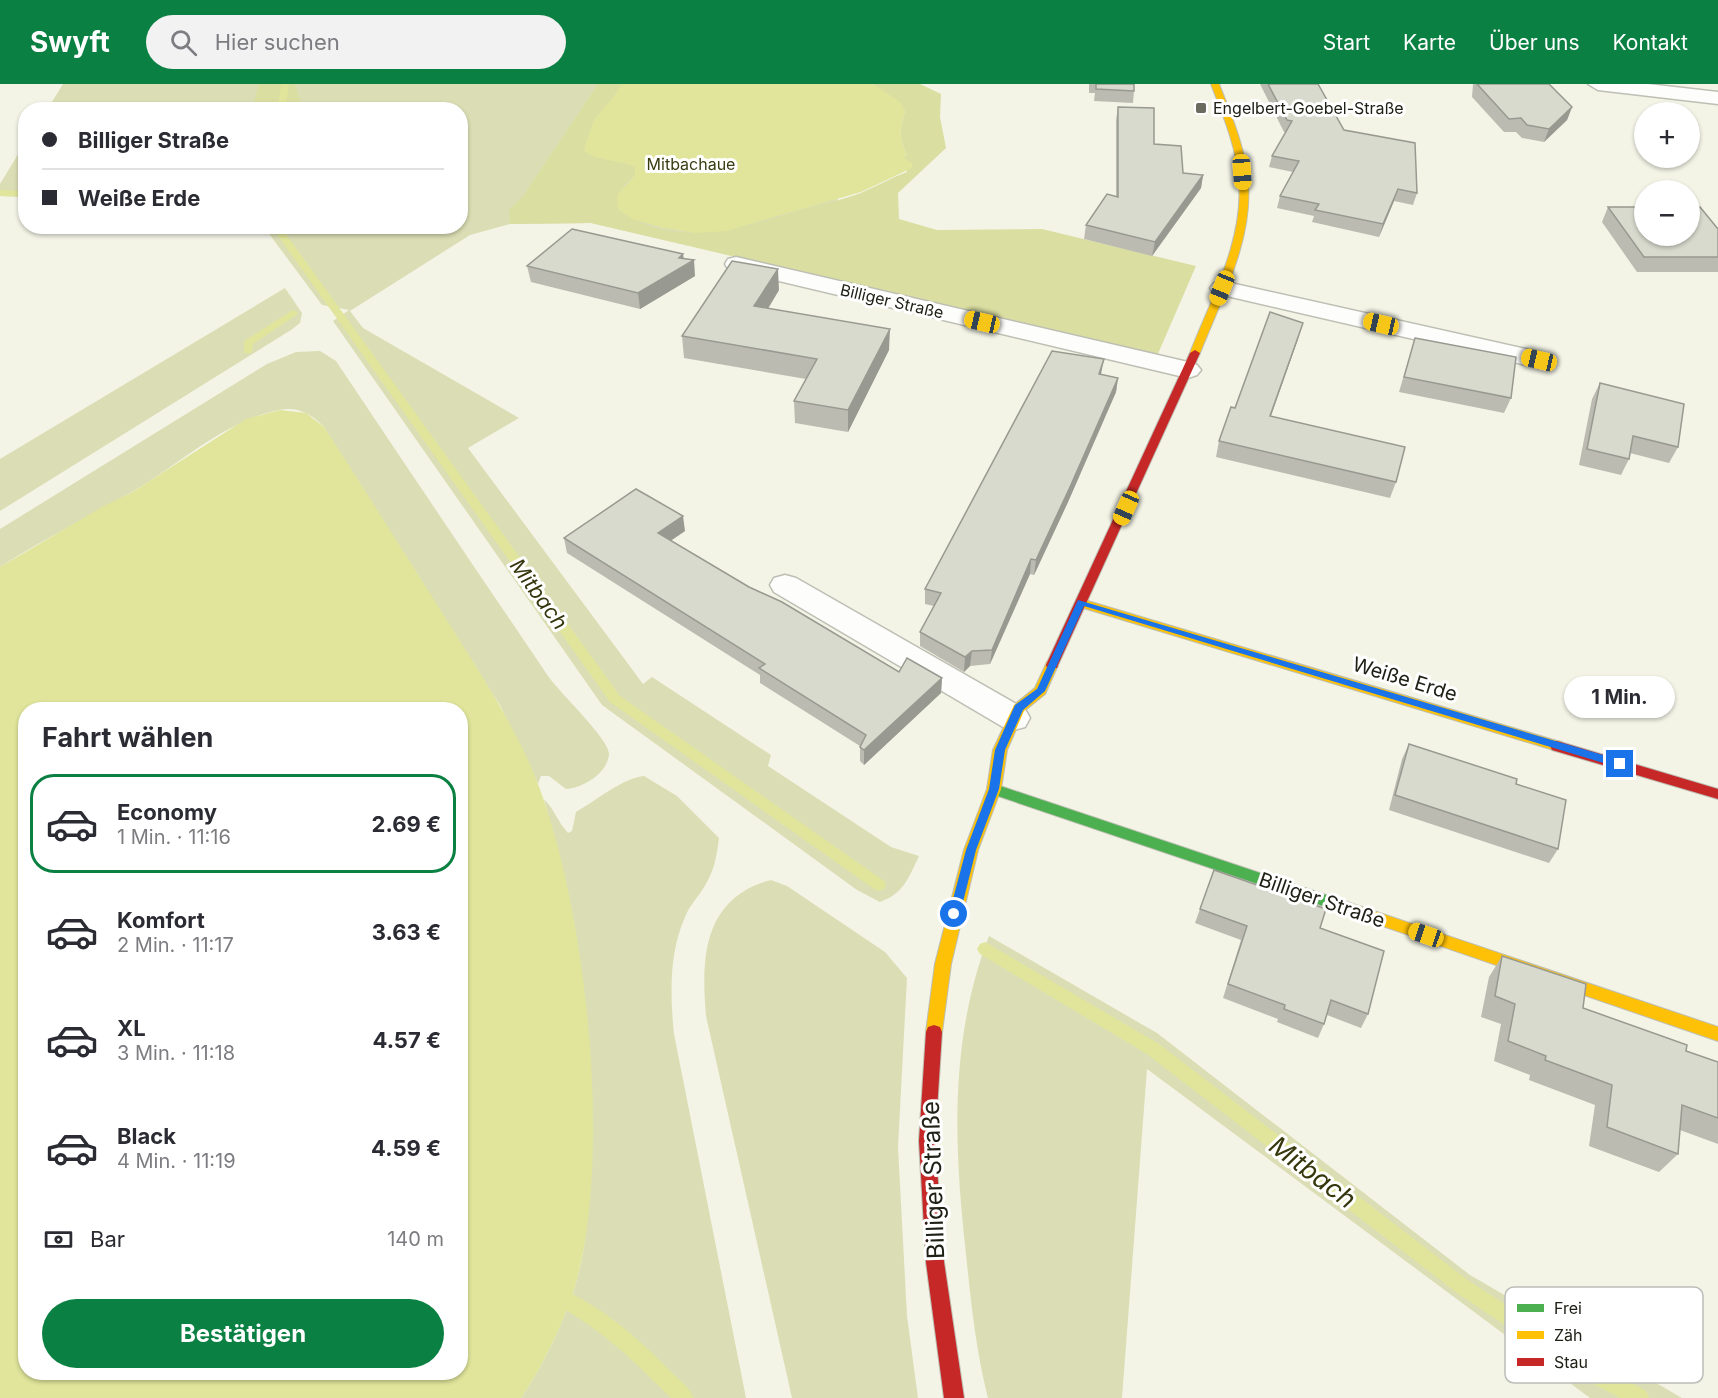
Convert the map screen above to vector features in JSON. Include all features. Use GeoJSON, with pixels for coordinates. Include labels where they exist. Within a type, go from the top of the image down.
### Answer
{"type":"FeatureCollection","features":[{"type":"Feature","properties":{"kind":"street","name":"Billiger Straße"},"geometry":{"type":"LineString","coordinates":[[954,1398],[946,1352],[933,1240],[927,1141],[936,1006],[961,886],[994,789],[1000,750],[1019,708],[1040,691],[1081,603],[1188,370],[1222,288],[1240,230],[1243,194],[1236,140],[1215,84]]}},
{"type":"Feature","properties":{"kind":"street"},"geometry":{"type":"LineString","coordinates":[[1598,84],[1718,98]]}},
{"type":"Feature","properties":{"kind":"street","name":"Billiger Straße"},"geometry":{"type":"LineString","coordinates":[[736,264],[1188,370]]}},
{"type":"Feature","properties":{"kind":"street"},"geometry":{"type":"LineString","coordinates":[[1222,288],[1539,360]]}},
{"type":"Feature","properties":{"kind":"street"},"geometry":{"type":"LineString","coordinates":[[785,585],[1014,718]]}},
{"type":"Feature","properties":{"kind":"street","name":"Weiße Erde"},"geometry":{"type":"LineString","coordinates":[[1081,603],[1718,794]]}},
{"type":"Feature","properties":{"kind":"street","name":"Billiger Straße"},"geometry":{"type":"LineString","coordinates":[[994,789],[1718,1034]]}},
{"type":"Feature","properties":{"kind":"green space","name":"Mitbachaue"},"geometry":{"type":"Polygon","coordinates":[[[63,84],[912,84],[811,241],[682,244],[591,223],[510,224],[470,235],[350,311],[363,328],[519,418],[468,448],[643,684],[652,677],[771,755],[768,766],[891,847],[919,856],[900,890],[880,902],[857,890],[602,705],[333,321],[349,310],[322,305],[269,234],[468,234],[468,102],[52,102],[63,84]]]}},
{"type":"Feature","properties":{"kind":"green space"},"geometry":{"type":"Polygon","coordinates":[[[18,154],[18,197],[0,196],[0,184],[18,154]]]}},
{"type":"Feature","properties":{"kind":"green space"},"geometry":{"type":"Polygon","coordinates":[[[285,288],[302,313],[300,323],[0,511],[0,459],[285,288]]]}},
{"type":"Feature","properties":{"kind":"green space"},"geometry":{"type":"Polygon","coordinates":[[[320,351],[336,361],[548,676],[593,727],[607,747],[608,761],[594,778],[580,786],[566,789],[549,776],[541,776],[538,784],[501,707],[324,427],[304,412],[292,409],[279,410],[239,424],[202,445],[132,492],[0,567],[0,529],[267,364],[296,352],[320,351]]]}},
{"type":"Feature","properties":{"kind":"green space"},"geometry":{"type":"Polygon","coordinates":[[[644,776],[677,796],[719,838],[710,877],[687,912],[676,945],[672,974],[672,1004],[674,1034],[746,1398],[521,1398],[553,1341],[573,1294],[585,1243],[592,1132],[588,1036],[582,988],[566,892],[544,799],[568,833],[572,831],[576,812],[628,780],[644,776]]]}},
{"type":"Feature","properties":{"kind":"green space"},"geometry":{"type":"Polygon","coordinates":[[[771,880],[787,886],[885,952],[907,978],[898,1147],[907,1316],[918,1398],[792,1398],[706,1016],[704,973],[711,933],[719,916],[731,901],[748,889],[771,880]]]}},
{"type":"Feature","properties":{"kind":"green space"},"geometry":{"type":"Polygon","coordinates":[[[989,936],[1157,1033],[1470,1275],[1505,1295],[1505,1335],[1147,1069],[1122,1398],[988,1398],[977,1345],[970,1291],[957,1133],[961,1054],[976,975],[989,936]]]}},
{"type":"Feature","properties":{"kind":"green space"},"geometry":{"type":"Polygon","coordinates":[[[1570,1383],[1656,1383],[1682,1398],[1590,1398],[1570,1383]]]}},
{"type":"Feature","properties":{"kind":"shaded area"},"geometry":{"type":"Polygon","coordinates":[[[259,84],[295,84],[301,102],[254,102],[259,84]]]}},
{"type":"Feature","properties":{"kind":"shaded area"},"geometry":{"type":"Polygon","coordinates":[[[598,84],[621,84],[613,98],[595,119],[584,150],[599,158],[635,167],[635,175],[624,185],[624,214],[644,224],[665,230],[687,232],[730,229],[853,196],[907,172],[903,158],[907,154],[901,133],[905,111],[873,84],[920,84],[941,94],[940,117],[946,148],[898,193],[899,219],[937,230],[1042,229],[1196,266],[1157,356],[591,223],[510,224],[509,210],[523,196],[598,84]]]}},
{"type":"Feature","properties":{"kind":"shaded area"},"geometry":{"type":"Polygon","coordinates":[[[621,84],[873,84],[900,102],[905,111],[901,133],[907,154],[903,158],[912,163],[912,168],[861,192],[726,231],[696,233],[663,228],[632,219],[618,209],[617,195],[635,175],[635,167],[593,156],[584,150],[595,119],[613,98],[621,84]]]}},
{"type":"Feature","properties":{"kind":"shaded area"},"geometry":{"type":"Polygon","coordinates":[[[280,410],[306,413],[324,427],[468,653],[500,706],[528,760],[548,813],[565,875],[578,944],[587,1016],[592,1089],[593,1159],[588,1224],[573,1294],[554,1341],[521,1398],[0,1398],[0,567],[104,506],[131,493],[246,419],[280,410]]]}},
{"type":"Feature","properties":{"kind":"building"},"geometry":{"type":"Polygon","coordinates":[[[1096,84],[1134,84],[1134,91],[1096,89],[1096,84]]]}},
{"type":"Feature","properties":{"kind":"building"},"geometry":{"type":"Polygon","coordinates":[[[1268,84],[1318,84],[1344,130],[1415,143],[1417,193],[1398,189],[1383,224],[1315,210],[1319,204],[1280,196],[1299,161],[1272,156],[1292,121],[1287,120],[1268,84]]]}},
{"type":"Feature","properties":{"kind":"building"},"geometry":{"type":"Polygon","coordinates":[[[1477,84],[1549,84],[1572,107],[1549,129],[1527,125],[1521,118],[1509,119],[1477,84]]]}},
{"type":"Feature","properties":{"kind":"building"},"geometry":{"type":"Polygon","coordinates":[[[1118,107],[1154,108],[1154,144],[1181,146],[1183,173],[1203,175],[1155,242],[1086,225],[1107,194],[1118,197],[1118,107]]]}},
{"type":"Feature","properties":{"kind":"building"},"geometry":{"type":"Polygon","coordinates":[[[1608,207],[1634,207],[1634,243],[1608,207]]]}},
{"type":"Feature","properties":{"kind":"building"},"geometry":{"type":"Polygon","coordinates":[[[1700,207],[1718,229],[1718,257],[1644,257],[1636,246],[1700,246],[1700,207]]]}},
{"type":"Feature","properties":{"kind":"building"},"geometry":{"type":"Polygon","coordinates":[[[572,229],[683,254],[679,258],[694,260],[638,293],[527,266],[572,229]]]}},
{"type":"Feature","properties":{"kind":"building"},"geometry":{"type":"Polygon","coordinates":[[[732,261],[778,269],[754,306],[890,329],[848,410],[794,401],[817,359],[682,336],[732,261]]]}},
{"type":"Feature","properties":{"kind":"building"},"geometry":{"type":"Polygon","coordinates":[[[1270,312],[1303,323],[1270,416],[1405,447],[1396,482],[1219,441],[1231,407],[1235,408],[1270,312]]]}},
{"type":"Feature","properties":{"kind":"building"},"geometry":{"type":"Polygon","coordinates":[[[1415,338],[1516,357],[1511,398],[1404,377],[1415,338]]]}},
{"type":"Feature","properties":{"kind":"building"},"geometry":{"type":"Polygon","coordinates":[[[1052,351],[1104,359],[1099,374],[1118,378],[1036,560],[1031,559],[992,650],[972,651],[965,657],[920,632],[941,593],[925,589],[1052,351]]]}},
{"type":"Feature","properties":{"kind":"building"},"geometry":{"type":"Polygon","coordinates":[[[1600,383],[1684,404],[1678,447],[1633,436],[1629,459],[1587,449],[1600,383]]]}},
{"type":"Feature","properties":{"kind":"building"},"geometry":{"type":"Polygon","coordinates":[[[636,489],[683,516],[658,533],[749,587],[782,602],[899,672],[907,658],[942,678],[864,750],[860,747],[866,735],[759,668],[765,664],[564,538],[636,489]]]}},
{"type":"Feature","properties":{"kind":"building"},"geometry":{"type":"Polygon","coordinates":[[[1409,744],[1517,779],[1516,784],[1566,800],[1558,849],[1395,795],[1409,744]]]}},
{"type":"Feature","properties":{"kind":"building"},"geometry":{"type":"Polygon","coordinates":[[[1214,870],[1326,909],[1320,928],[1384,951],[1368,1014],[1331,1000],[1324,1024],[1284,1009],[1285,1005],[1228,984],[1247,926],[1200,909],[1214,870]]]}},
{"type":"Feature","properties":{"kind":"building"},"geometry":{"type":"Polygon","coordinates":[[[1502,956],[1586,984],[1583,1008],[1687,1045],[1686,1051],[1718,1062],[1718,1118],[1682,1105],[1678,1154],[1607,1127],[1612,1085],[1545,1060],[1546,1056],[1508,1041],[1515,1004],[1495,996],[1502,956]]]}},
{"type":"Feature","properties":{"kind":"waterway","name":"Mitbach"},"geometry":{"type":"LineString","coordinates":[[282,102],[285,84]]}},
{"type":"Feature","properties":{"kind":"waterway"},"geometry":{"type":"LineString","coordinates":[[0,193],[18,194]]}},
{"type":"Feature","properties":{"kind":"waterway","name":"Mitbach"},"geometry":{"type":"LineString","coordinates":[[281,234],[615,699],[879,885]]}},
{"type":"Feature","properties":{"kind":"waterway"},"geometry":{"type":"LineString","coordinates":[[248,351],[248,343],[293,313]]}},
{"type":"Feature","properties":{"kind":"waterway","name":"Mitbach"},"geometry":{"type":"LineString","coordinates":[[985,949],[1153,1049],[1463,1287],[1505,1315]]}},
{"type":"Feature","properties":{"kind":"waterway"},"geometry":{"type":"LineString","coordinates":[[553,1294],[572,1303],[607,1326],[639,1353],[684,1398]]}},
{"type":"Feature","properties":{"kind":"waterway","name":"Mitbach"},"geometry":{"type":"LineString","coordinates":[[1612,1383],[1639,1398]]}},
{"type":"Feature","properties":{"kind":"traffic: fast"},"geometry":{"type":"LineString","coordinates":[[994,789],[1344,907]]}},
{"type":"Feature","properties":{"kind":"traffic: slow"},"geometry":{"type":"LineString","coordinates":[[1195,353],[1229,267],[1243,213],[1241,163],[1215,84]]}},
{"type":"Feature","properties":{"kind":"traffic: slow"},"geometry":{"type":"LineString","coordinates":[[1081,603],[1557,746]]}},
{"type":"Feature","properties":{"kind":"traffic: slow"},"geometry":{"type":"LineString","coordinates":[[934,1032],[943,964],[971,850],[994,789],[1000,750],[1019,708],[1040,691],[1052,665]]}},
{"type":"Feature","properties":{"kind":"traffic: slow"},"geometry":{"type":"LineString","coordinates":[[1344,907],[1718,1034]]}},
{"type":"Feature","properties":{"kind":"traffic: jam"},"geometry":{"type":"LineString","coordinates":[[1052,665],[1195,353]]}},
{"type":"Feature","properties":{"kind":"traffic: jam"},"geometry":{"type":"LineString","coordinates":[[1557,746],[1718,794]]}},
{"type":"Feature","properties":{"kind":"traffic: jam"},"geometry":{"type":"LineString","coordinates":[[934,1032],[927,1141],[935,1262],[954,1398]]}},
{"type":"Feature","properties":{"kind":"place","name":"Engelbert-Goebel-Straße"},"geometry":{"type":"Point","coordinates":[1201,108]}},
{"type":"Feature","properties":{"kind":"route"},"geometry":{"type":"LineString","coordinates":[[954,914],[971,850],[994,789],[1000,750],[1019,708],[1040,691],[1081,603],[1620,764]]}}]}
